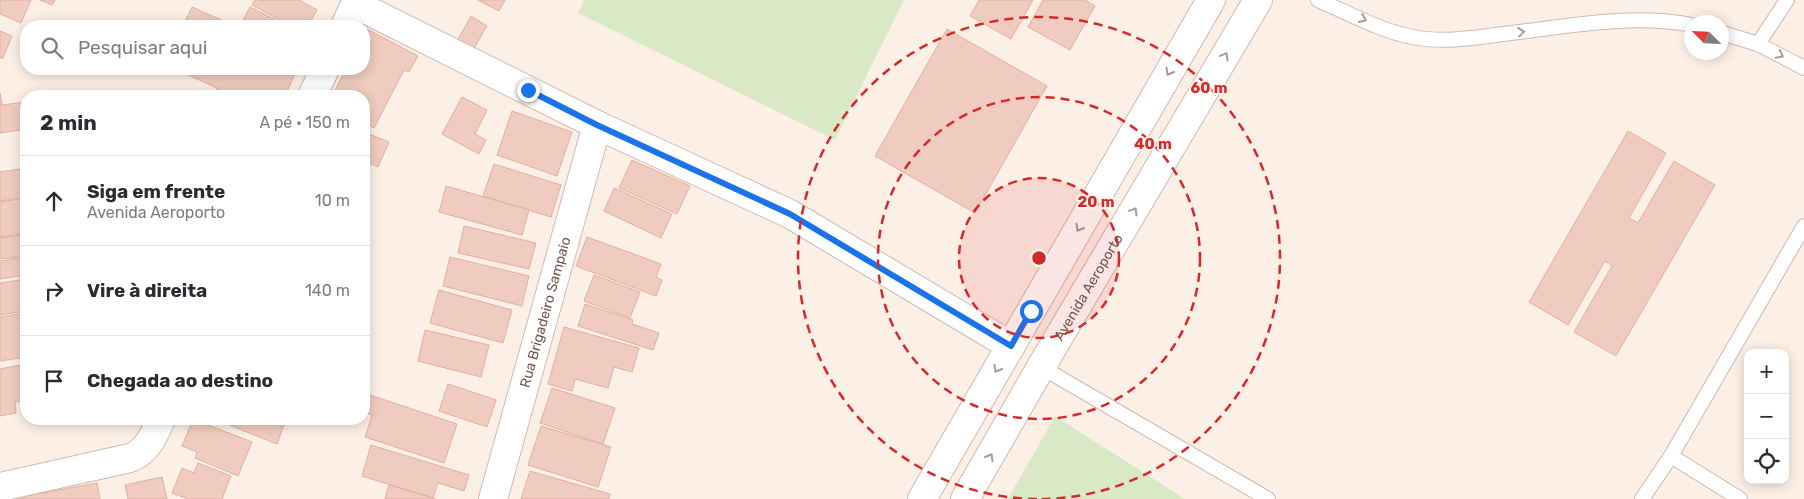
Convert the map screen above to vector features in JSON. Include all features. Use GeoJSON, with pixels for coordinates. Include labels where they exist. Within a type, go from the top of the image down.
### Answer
{"type":"FeatureCollection","features":[{"type":"Feature","properties":{"kind":"street"},"geometry":{"type":"LineString","coordinates":[[922,499],[1211,0]]}},
{"type":"Feature","properties":{"kind":"street","name":"Avenida Aeroporto"},"geometry":{"type":"LineString","coordinates":[[965,499],[1258,0]]}},
{"type":"Feature","properties":{"kind":"street"},"geometry":{"type":"LineString","coordinates":[[352,10],[790,214],[1011,346]]}},
{"type":"Feature","properties":{"kind":"street"},"geometry":{"type":"LineString","coordinates":[[315,90],[322,75]]}},
{"type":"Feature","properties":{"kind":"street","name":"Rua Brigadeiro Sampaio"},"geometry":{"type":"LineString","coordinates":[[493,499],[597,125]]}},
{"type":"Feature","properties":{"kind":"street"},"geometry":{"type":"LineString","coordinates":[[0,487],[130,458],[140,454],[152,439],[158,425]]}},
{"type":"Feature","properties":{"kind":"lane"},"geometry":{"type":"LineString","coordinates":[[1318,0],[1393,32],[1414,38],[1453,41],[1645,19],[1684,24]]}},
{"type":"Feature","properties":{"kind":"lane"},"geometry":{"type":"LineString","coordinates":[[1758,44],[1787,0]]}},
{"type":"Feature","properties":{"kind":"lane"},"geometry":{"type":"LineString","coordinates":[[1729,35],[1758,44],[1804,68]]}},
{"type":"Feature","properties":{"kind":"lane"},"geometry":{"type":"LineString","coordinates":[[1642,499],[1671,456],[1804,226]]}},
{"type":"Feature","properties":{"kind":"lane"},"geometry":{"type":"LineString","coordinates":[[1041,367],[1268,499]]}},
{"type":"Feature","properties":{"kind":"lane"},"geometry":{"type":"LineString","coordinates":[[1671,456],[1740,499]]}},
{"type":"Feature","properties":{"kind":"green space"},"geometry":{"type":"Polygon","coordinates":[[[584,0],[904,0],[835,140],[578,13],[584,0]]]}},
{"type":"Feature","properties":{"kind":"green space"},"geometry":{"type":"Polygon","coordinates":[[[1055,416],[1185,499],[1008,499],[1055,416]]]}},
{"type":"Feature","properties":{"kind":"building"},"geometry":{"type":"Polygon","coordinates":[[[0,0],[31,0],[20,23],[0,14],[0,0]]]}},
{"type":"Feature","properties":{"kind":"building"},"geometry":{"type":"Polygon","coordinates":[[[40,0],[55,0],[52,5],[40,0]]]}},
{"type":"Feature","properties":{"kind":"building"},"geometry":{"type":"Polygon","coordinates":[[[255,0],[299,0],[317,10],[311,20],[280,20],[252,5],[255,0]]]}},
{"type":"Feature","properties":{"kind":"building"},"geometry":{"type":"Polygon","coordinates":[[[478,0],[505,0],[499,11],[478,0]]]}},
{"type":"Feature","properties":{"kind":"building"},"geometry":{"type":"Polygon","coordinates":[[[979,0],[1033,0],[1011,39],[970,16],[979,0]]]}},
{"type":"Feature","properties":{"kind":"building"},"geometry":{"type":"Polygon","coordinates":[[[1043,0],[1085,0],[1095,6],[1070,50],[1028,27],[1043,0]]]}},
{"type":"Feature","properties":{"kind":"building"},"geometry":{"type":"Polygon","coordinates":[[[192,7],[221,20],[186,20],[192,7]]]}},
{"type":"Feature","properties":{"kind":"building"},"geometry":{"type":"Polygon","coordinates":[[[250,7],[276,20],[243,20],[250,7]]]}},
{"type":"Feature","properties":{"kind":"building"},"geometry":{"type":"Polygon","coordinates":[[[471,16],[487,26],[472,52],[456,43],[471,16]]]}},
{"type":"Feature","properties":{"kind":"building"},"geometry":{"type":"Polygon","coordinates":[[[947,29],[1047,86],[975,213],[875,156],[947,29]]]}},
{"type":"Feature","properties":{"kind":"building"},"geometry":{"type":"Polygon","coordinates":[[[0,31],[12,36],[3,58],[0,58],[0,31]]]}},
{"type":"Feature","properties":{"kind":"building"},"geometry":{"type":"Polygon","coordinates":[[[370,31],[418,56],[409,72],[404,70],[374,128],[370,126],[370,90],[335,90],[343,75],[370,75],[370,31]]]}},
{"type":"Feature","properties":{"kind":"building"},"geometry":{"type":"Polygon","coordinates":[[[188,75],[294,75],[288,90],[216,90],[217,88],[188,75]]]}},
{"type":"Feature","properties":{"kind":"building"},"geometry":{"type":"Polygon","coordinates":[[[0,93],[2,105],[20,103],[20,130],[0,133],[0,93]]]}},
{"type":"Feature","properties":{"kind":"building"},"geometry":{"type":"Polygon","coordinates":[[[462,97],[487,110],[475,134],[486,140],[479,154],[442,134],[462,97]]]}},
{"type":"Feature","properties":{"kind":"building"},"geometry":{"type":"Polygon","coordinates":[[[512,111],[572,132],[557,176],[497,155],[512,111]]]}},
{"type":"Feature","properties":{"kind":"building"},"geometry":{"type":"Polygon","coordinates":[[[1628,131],[1666,153],[1629,218],[1638,223],[1674,161],[1715,185],[1616,356],[1574,332],[1612,266],[1605,261],[1568,325],[1529,302],[1628,131]]]}},
{"type":"Feature","properties":{"kind":"building"},"geometry":{"type":"Polygon","coordinates":[[[370,134],[389,142],[378,167],[370,164],[370,134]]]}},
{"type":"Feature","properties":{"kind":"building"},"geometry":{"type":"Polygon","coordinates":[[[632,160],[690,186],[677,214],[619,188],[632,160]]]}},
{"type":"Feature","properties":{"kind":"building"},"geometry":{"type":"Polygon","coordinates":[[[494,164],[561,185],[551,217],[483,196],[494,164]]]}},
{"type":"Feature","properties":{"kind":"building"},"geometry":{"type":"Polygon","coordinates":[[[20,169],[20,198],[0,201],[0,172],[20,169]]]}},
{"type":"Feature","properties":{"kind":"building"},"geometry":{"type":"Polygon","coordinates":[[[446,186],[529,210],[522,235],[439,212],[446,186]]]}},
{"type":"Feature","properties":{"kind":"building"},"geometry":{"type":"Polygon","coordinates":[[[614,188],[672,214],[661,238],[604,211],[614,188]]]}},
{"type":"Feature","properties":{"kind":"building"},"geometry":{"type":"Polygon","coordinates":[[[20,199],[20,234],[0,237],[0,202],[20,199]]]}},
{"type":"Feature","properties":{"kind":"building"},"geometry":{"type":"Polygon","coordinates":[[[464,226],[536,243],[529,269],[458,253],[464,226]]]}},
{"type":"Feature","properties":{"kind":"building"},"geometry":{"type":"Polygon","coordinates":[[[20,235],[20,257],[0,259],[0,238],[20,235]]]}},
{"type":"Feature","properties":{"kind":"building"},"geometry":{"type":"Polygon","coordinates":[[[587,237],[661,264],[656,277],[662,280],[656,296],[576,266],[587,237]]]}},
{"type":"Feature","properties":{"kind":"building"},"geometry":{"type":"Polygon","coordinates":[[[450,257],[529,276],[522,306],[443,286],[450,257]]]}},
{"type":"Feature","properties":{"kind":"building"},"geometry":{"type":"Polygon","coordinates":[[[20,258],[20,276],[0,279],[0,261],[20,258]]]}},
{"type":"Feature","properties":{"kind":"building"},"geometry":{"type":"Polygon","coordinates":[[[594,275],[640,292],[630,318],[584,301],[594,275]]]}},
{"type":"Feature","properties":{"kind":"building"},"geometry":{"type":"Polygon","coordinates":[[[20,280],[20,312],[0,315],[0,283],[20,280]]]}},
{"type":"Feature","properties":{"kind":"building"},"geometry":{"type":"Polygon","coordinates":[[[439,290],[512,310],[503,343],[430,323],[439,290]]]}},
{"type":"Feature","properties":{"kind":"building"},"geometry":{"type":"Polygon","coordinates":[[[585,304],[633,320],[632,324],[659,333],[653,350],[578,326],[585,304]]]}},
{"type":"Feature","properties":{"kind":"building"},"geometry":{"type":"Polygon","coordinates":[[[20,314],[20,358],[0,361],[0,317],[20,314]]]}},
{"type":"Feature","properties":{"kind":"building"},"geometry":{"type":"Polygon","coordinates":[[[564,327],[639,348],[632,372],[614,367],[608,388],[575,379],[572,391],[548,384],[564,327]]]}},
{"type":"Feature","properties":{"kind":"building"},"geometry":{"type":"Polygon","coordinates":[[[425,330],[489,345],[481,377],[418,361],[425,330]]]}},
{"type":"Feature","properties":{"kind":"building"},"geometry":{"type":"Polygon","coordinates":[[[20,365],[20,401],[15,402],[16,413],[0,416],[0,369],[20,365]]]}},
{"type":"Feature","properties":{"kind":"building"},"geometry":{"type":"Polygon","coordinates":[[[448,384],[496,400],[487,427],[439,411],[448,384]]]}},
{"type":"Feature","properties":{"kind":"building"},"geometry":{"type":"Polygon","coordinates":[[[552,388],[615,408],[603,444],[540,423],[552,388]]]}},
{"type":"Feature","properties":{"kind":"building"},"geometry":{"type":"Polygon","coordinates":[[[370,395],[457,424],[444,463],[365,437],[372,415],[370,414],[370,395]]]}},
{"type":"Feature","properties":{"kind":"building"},"geometry":{"type":"Polygon","coordinates":[[[191,425],[208,425],[252,442],[238,476],[195,458],[197,452],[182,446],[191,425]]]}},
{"type":"Feature","properties":{"kind":"building"},"geometry":{"type":"Polygon","coordinates":[[[229,425],[284,425],[277,444],[229,425]]]}},
{"type":"Feature","properties":{"kind":"building"},"geometry":{"type":"Polygon","coordinates":[[[541,426],[611,447],[598,487],[528,465],[541,426]]]}},
{"type":"Feature","properties":{"kind":"building"},"geometry":{"type":"Polygon","coordinates":[[[371,445],[469,475],[464,491],[438,483],[433,498],[362,476],[371,445]]]}},
{"type":"Feature","properties":{"kind":"building"},"geometry":{"type":"Polygon","coordinates":[[[198,463],[231,476],[222,499],[188,499],[172,493],[182,468],[194,473],[198,463]]]}},
{"type":"Feature","properties":{"kind":"building"},"geometry":{"type":"Polygon","coordinates":[[[530,471],[610,494],[609,499],[521,499],[530,471]]]}},
{"type":"Feature","properties":{"kind":"building"},"geometry":{"type":"Polygon","coordinates":[[[162,477],[167,499],[128,499],[125,485],[162,477]]]}},
{"type":"Feature","properties":{"kind":"building"},"geometry":{"type":"Polygon","coordinates":[[[97,483],[100,499],[14,499],[14,498],[97,483]]]}},
{"type":"Feature","properties":{"kind":"building"},"geometry":{"type":"Polygon","coordinates":[[[389,485],[433,498],[436,499],[385,499],[389,485]]]}},
{"type":"Feature","properties":{"kind":"route"},"geometry":{"type":"LineString","coordinates":[[528,90],[597,125],[790,214],[1011,346],[1031,311]]}}]}
